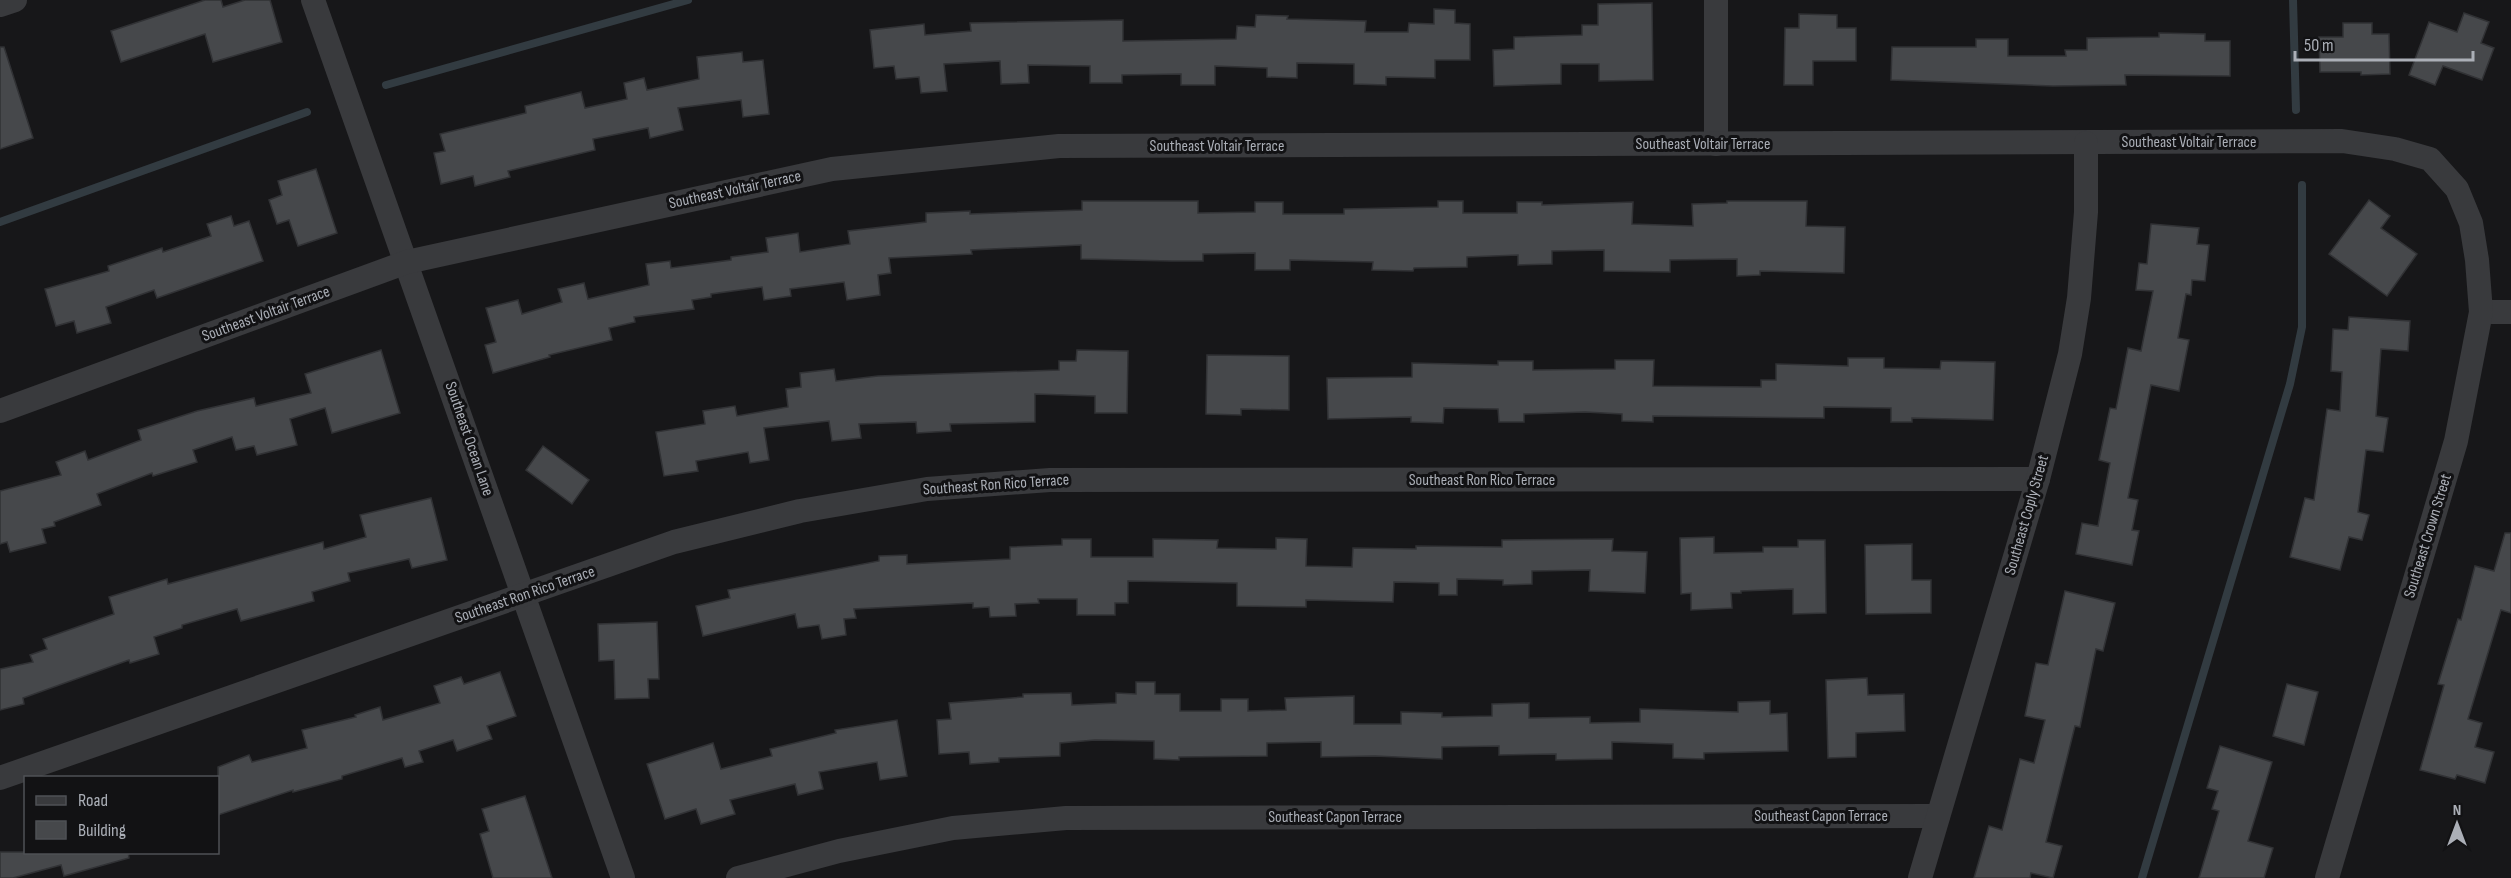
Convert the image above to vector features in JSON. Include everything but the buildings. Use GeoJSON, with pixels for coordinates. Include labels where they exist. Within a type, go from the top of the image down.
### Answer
{"type":"FeatureCollection","features":[{"type":"Feature","properties":{"kind":"street"},"geometry":{"type":"LineString","coordinates":[[0,5],[15,0]]}},
{"type":"Feature","properties":{"kind":"street","name":"Southeast Ocean Lane"},"geometry":{"type":"LineString","coordinates":[[313,0],[623,878]]}},
{"type":"Feature","properties":{"kind":"street"},"geometry":{"type":"LineString","coordinates":[[1716,0],[1716,144]]}},
{"type":"Feature","properties":{"kind":"street","name":"Southeast Voltair Terrace"},"geometry":{"type":"LineString","coordinates":[[0,411],[407,262],[832,169],[1059,146],[2342,141],[2395,149],[2430,159],[2457,189]]}},
{"type":"Feature","properties":{"kind":"street","name":"Southeast Coply Street"},"geometry":{"type":"LineString","coordinates":[[1920,878],[2038,479],[2070,354],[2079,298],[2086,212],[2086,143]]}},
{"type":"Feature","properties":{"kind":"street","name":"Southeast Crown Street"},"geometry":{"type":"LineString","coordinates":[[2327,878],[2456,441],[2481,312],[2472,223],[2457,189]]}},
{"type":"Feature","properties":{"kind":"street"},"geometry":{"type":"LineString","coordinates":[[2481,312],[2511,312]]}},
{"type":"Feature","properties":{"kind":"street","name":"Southeast Ron Rico Terrace"},"geometry":{"type":"LineString","coordinates":[[0,778],[674,542],[800,511],[927,489],[1050,480],[2038,479]]}},
{"type":"Feature","properties":{"kind":"street","name":"Southeast Capon Terrace"},"geometry":{"type":"LineString","coordinates":[[738,878],[839,851],[952,828],[1066,818],[1938,816]]}},
{"type":"Feature","properties":{"kind":"waterway"},"geometry":{"type":"LineString","coordinates":[[386,85],[688,0]]}},
{"type":"Feature","properties":{"kind":"waterway"},"geometry":{"type":"LineString","coordinates":[[2293,0],[2296,110]]}},
{"type":"Feature","properties":{"kind":"waterway"},"geometry":{"type":"LineString","coordinates":[[0,222],[307,112]]}},
{"type":"Feature","properties":{"kind":"waterway"},"geometry":{"type":"LineString","coordinates":[[2142,878],[2290,384],[2302,327],[2302,185]]}}]}
